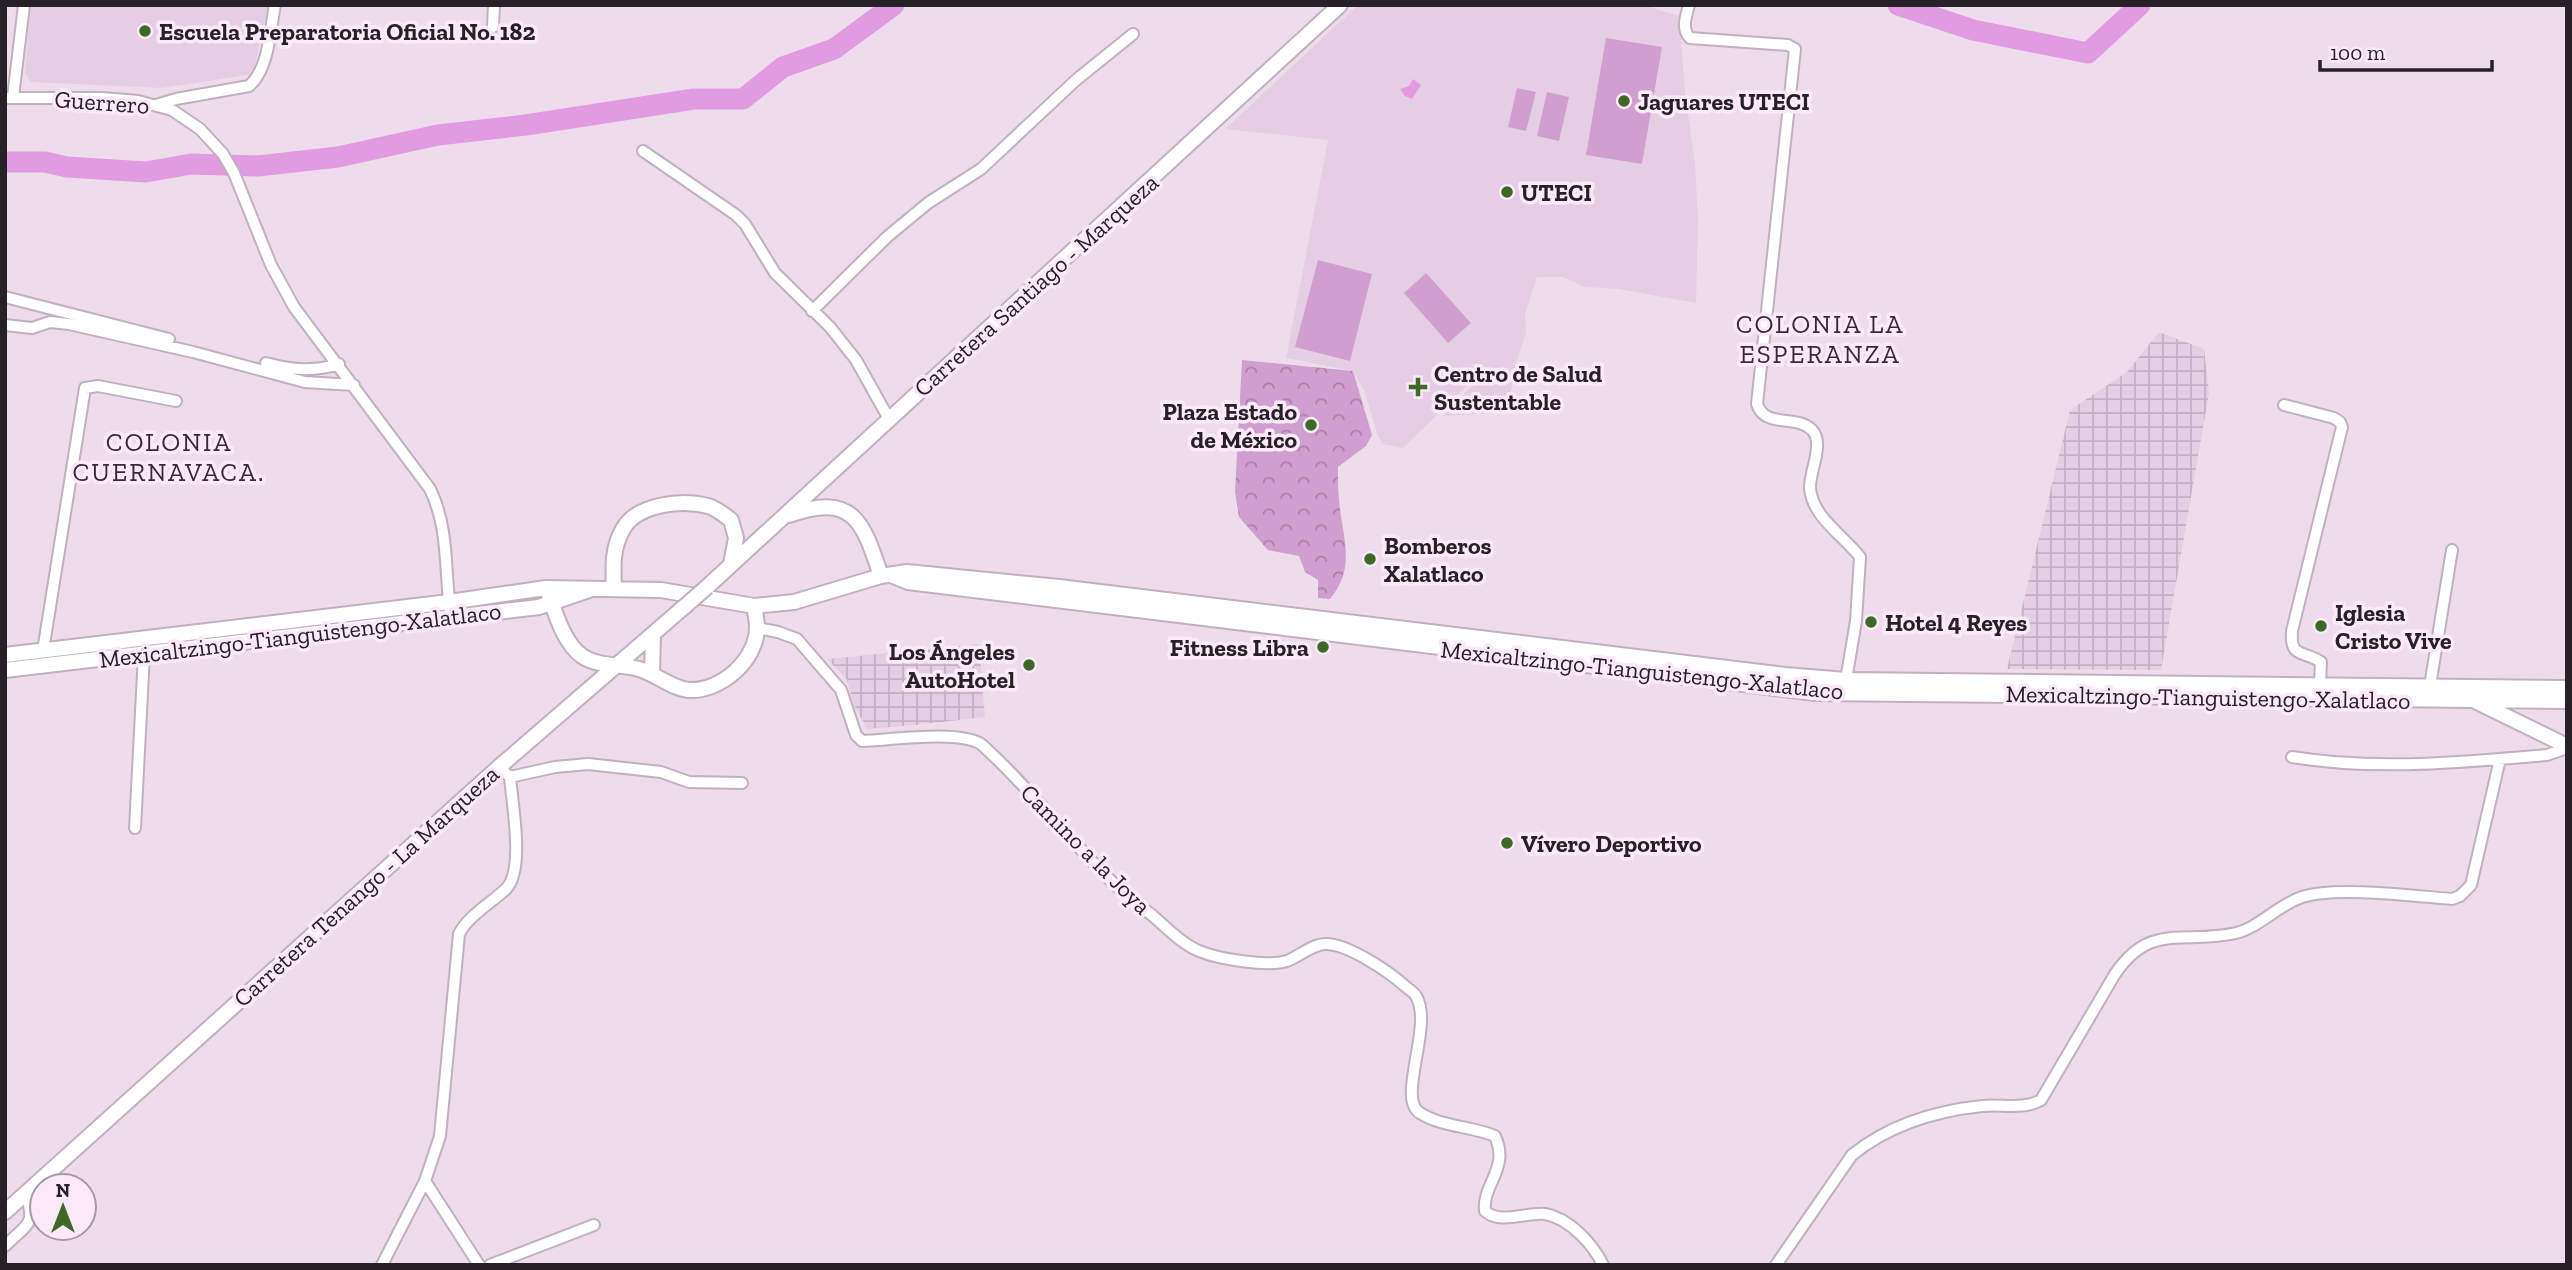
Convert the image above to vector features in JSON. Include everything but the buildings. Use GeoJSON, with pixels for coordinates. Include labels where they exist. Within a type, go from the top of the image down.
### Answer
{"type":"FeatureCollection","features":[{"type":"Feature","properties":{"kind":"main road","name":"Carretera Santiago - Marqueza"},"geometry":{"type":"LineString","coordinates":[[731,564],[1340,5]]}},
{"type":"Feature","properties":{"kind":"main road"},"geometry":{"type":"LineString","coordinates":[[614,588],[614,548],[624,526],[640,513],[668,504],[710,506],[731,520],[736,538],[731,564]]}},
{"type":"Feature","properties":{"kind":"main road"},"geometry":{"type":"LineString","coordinates":[[781,518],[809,508],[827,506],[849,513],[865,531],[886,575]]}},
{"type":"Feature","properties":{"kind":"main road","name":"Carretera Tenango - La Marqueza"},"geometry":{"type":"LineString","coordinates":[[5,1212],[499,767],[731,564]]}},
{"type":"Feature","properties":{"kind":"main road","name":"Mexicaltzingo-Tianguistengo-Xalatlaco"},"geometry":{"type":"LineString","coordinates":[[5,655],[449,602],[546,587],[682,592],[754,606],[794,602],[886,575],[907,572],[1059,587],[1846,680],[2567,688]]}},
{"type":"Feature","properties":{"kind":"main road","name":"Mexicaltzingo-Tianguistengo-Xalatlaco"},"geometry":{"type":"LineString","coordinates":[[886,575],[908,582],[1050,600],[1815,692],[2567,701]]}},
{"type":"Feature","properties":{"kind":"main road"},"geometry":{"type":"LineString","coordinates":[[546,587],[562,630],[582,656],[613,666],[637,669],[686,690],[697,690],[722,681],[746,659],[757,628],[754,606]]}},
{"type":"Feature","properties":{"kind":"main road","name":"Mexicaltzingo-Tianguistengo-Xalatlaco"},"geometry":{"type":"LineString","coordinates":[[5,670],[451,617],[551,603],[593,588]]}},
{"type":"Feature","properties":{"kind":"main road"},"geometry":{"type":"LineString","coordinates":[[652,674],[653,635]]}},
{"type":"Feature","properties":{"kind":"main road"},"geometry":{"type":"LineString","coordinates":[[2452,687],[2567,747]]}},
{"type":"Feature","properties":{"kind":"street"},"geometry":{"type":"LineString","coordinates":[[9,97],[24,5]]}},
{"type":"Feature","properties":{"kind":"street"},"geometry":{"type":"LineString","coordinates":[[156,105],[253,83],[263,66],[275,5]]}},
{"type":"Feature","properties":{"kind":"street"},"geometry":{"type":"LineString","coordinates":[[494,5],[494,27]]}},
{"type":"Feature","properties":{"kind":"street"},"geometry":{"type":"LineString","coordinates":[[1689,5],[1684,26],[1690,38],[1788,45],[1795,49],[1757,404],[1760,412],[1769,418],[1813,430],[1816,448],[1810,487],[1812,502],[1860,557],[1856,621],[1846,680]]}},
{"type":"Feature","properties":{"kind":"street"},"geometry":{"type":"LineString","coordinates":[[812,311],[917,211],[981,169],[1076,80],[1133,34]]}},
{"type":"Feature","properties":{"kind":"street","name":"Guerrero"},"geometry":{"type":"LineString","coordinates":[[9,97],[102,98],[156,105],[172,110],[200,129],[223,154],[234,173],[271,265],[294,307],[430,489],[440,510],[445,535],[451,617]]}},
{"type":"Feature","properties":{"kind":"street"},"geometry":{"type":"LineString","coordinates":[[643,151],[745,224],[775,273],[830,327],[856,359],[889,419]]}},
{"type":"Feature","properties":{"kind":"street"},"geometry":{"type":"LineString","coordinates":[[5,297],[291,369],[313,370],[339,365]]}},
{"type":"Feature","properties":{"kind":"street"},"geometry":{"type":"LineString","coordinates":[[5,326],[32,328],[50,322],[69,324],[193,352],[306,382],[354,384]]}},
{"type":"Feature","properties":{"kind":"street"},"geometry":{"type":"LineString","coordinates":[[43,651],[85,388],[98,386],[176,401]]}},
{"type":"Feature","properties":{"kind":"street"},"geometry":{"type":"LineString","coordinates":[[2284,405],[2334,418],[2342,427],[2341,440],[2292,631],[2291,644],[2295,652],[2321,662],[2320,685]]}},
{"type":"Feature","properties":{"kind":"street"},"geometry":{"type":"LineString","coordinates":[[2430,687],[2452,550]]}},
{"type":"Feature","properties":{"kind":"street","name":"Camino a la Joya"},"geometry":{"type":"LineString","coordinates":[[757,628],[797,639],[841,690],[856,735],[862,741],[957,737],[981,744],[1109,879],[1196,950],[1234,959],[1277,963],[1326,944],[1340,947],[1401,982],[1416,995],[1421,1007],[1420,1043],[1410,1095],[1414,1108],[1420,1114],[1450,1125],[1495,1136],[1499,1144],[1499,1162],[1485,1200],[1485,1211],[1497,1217],[1530,1214],[1555,1216],[1584,1238],[1603,1265]]}},
{"type":"Feature","properties":{"kind":"street"},"geometry":{"type":"LineString","coordinates":[[135,828],[144,654]]}},
{"type":"Feature","properties":{"kind":"street"},"geometry":{"type":"LineString","coordinates":[[2292,757],[2323,762],[2399,765],[2547,755],[2567,747]]}},
{"type":"Feature","properties":{"kind":"street"},"geometry":{"type":"LineString","coordinates":[[1776,1265],[1852,1155],[1865,1145],[1906,1123],[1929,1116],[1981,1106],[2033,1105],[2041,1100],[2115,974],[2124,960],[2137,948],[2168,937],[2236,933],[2304,897],[2354,893],[2452,899],[2459,897],[2471,885],[2500,759]]}},
{"type":"Feature","properties":{"kind":"street"},"geometry":{"type":"LineString","coordinates":[[510,777],[555,767],[588,764],[661,772],[690,782],[742,783]]}},
{"type":"Feature","properties":{"kind":"street"},"geometry":{"type":"LineString","coordinates":[[382,1265],[425,1181],[440,1136],[459,934],[465,925],[511,883],[514,872],[516,856],[510,777],[499,767]]}},
{"type":"Feature","properties":{"kind":"street"},"geometry":{"type":"LineString","coordinates":[[425,1181],[479,1265]]}},
{"type":"Feature","properties":{"kind":"street"},"geometry":{"type":"LineString","coordinates":[[5,1246],[31,1221],[32,1214],[26,1193]]}},
{"type":"Feature","properties":{"kind":"street"},"geometry":{"type":"LineString","coordinates":[[490,1265],[594,1225]]}},
{"type":"Feature","properties":{"kind":"shaded area","name":"Escuela Preparatoria Oficial No. 182"},"geometry":{"type":"Polygon","coordinates":[[[30,5],[268,5],[253,74],[162,88],[31,82],[25,73],[30,5]]]}},
{"type":"Feature","properties":{"kind":"shaded area","name":"UTECI"},"geometry":{"type":"Polygon","coordinates":[[[1358,5],[1643,5],[1679,16],[1695,164],[1698,220],[1696,303],[1618,289],[1585,287],[1563,277],[1537,277],[1525,315],[1526,333],[1516,363],[1507,411],[1443,416],[1473,385],[1471,382],[1403,448],[1383,444],[1377,434],[1365,392],[1353,371],[1286,358],[1328,140],[1225,129],[1358,5]]]}},
{"type":"Feature","properties":{"kind":"shaded area"},"geometry":{"type":"Polygon","coordinates":[[[1413,79],[1421,85],[1412,99],[1405,96],[1400,89],[1409,86],[1413,79]]]}},
{"type":"Feature","properties":{"kind":"shaded area"},"geometry":{"type":"Polygon","coordinates":[[[2159,332],[2204,349],[2209,393],[2161,670],[2007,669],[2070,410],[2127,372],[2159,332]]]}},
{"type":"Feature","properties":{"kind":"shaded area"},"geometry":{"type":"Polygon","coordinates":[[[979,644],[985,717],[916,725],[867,729],[853,703],[847,680],[827,659],[979,644]]]}},
{"type":"Feature","properties":{"kind":"green space","name":"Jaguares UTECI"},"geometry":{"type":"Polygon","coordinates":[[[1606,38],[1662,47],[1642,164],[1586,155],[1606,38]]]}},
{"type":"Feature","properties":{"kind":"green space"},"geometry":{"type":"Polygon","coordinates":[[[1517,88],[1536,92],[1526,131],[1508,127],[1517,88]]]}},
{"type":"Feature","properties":{"kind":"green space"},"geometry":{"type":"Polygon","coordinates":[[[1547,92],[1569,97],[1559,141],[1537,136],[1547,92]]]}},
{"type":"Feature","properties":{"kind":"green space"},"geometry":{"type":"Polygon","coordinates":[[[1318,260],[1372,274],[1350,361],[1295,347],[1318,260]]]}},
{"type":"Feature","properties":{"kind":"green space"},"geometry":{"type":"Polygon","coordinates":[[[1426,273],[1471,323],[1448,343],[1404,293],[1426,273]]]}},
{"type":"Feature","properties":{"kind":"green space"},"geometry":{"type":"Polygon","coordinates":[[[1242,360],[1353,371],[1372,435],[1366,446],[1338,467],[1346,563],[1338,587],[1330,599],[1318,598],[1318,580],[1305,572],[1299,556],[1268,550],[1239,517],[1235,492],[1242,360]]]}},
{"type":"Feature","properties":{"kind":"waterway"},"geometry":{"type":"LineString","coordinates":[[5,162],[45,162],[67,167],[146,172],[191,164],[258,166],[338,157],[438,135],[526,125],[694,99],[743,99],[783,67],[834,49],[894,5]]}},
{"type":"Feature","properties":{"kind":"waterway"},"geometry":{"type":"LineString","coordinates":[[1898,5],[1973,30],[2088,53],[2140,5]]}},
{"type":"Feature","properties":{"kind":"place","name":"Escuela Preparatoria Oficial No. 182"},"geometry":{"type":"Point","coordinates":[145,31]}},
{"type":"Feature","properties":{"kind":"place","name":"Jaguares UTECI"},"geometry":{"type":"Point","coordinates":[1624,101]}},
{"type":"Feature","properties":{"kind":"place","name":"UTECI"},"geometry":{"type":"Point","coordinates":[1507,192]}},
{"type":"Feature","properties":{"kind":"place","name":"Centro de Salud Sustentable"},"geometry":{"type":"Point","coordinates":[1418,387]}},
{"type":"Feature","properties":{"kind":"place","name":"Plaza Estado de México"},"geometry":{"type":"Point","coordinates":[1311,425]}},
{"type":"Feature","properties":{"kind":"place","name":"Bomberos Xalatlaco"},"geometry":{"type":"Point","coordinates":[1370,559]}},
{"type":"Feature","properties":{"kind":"place","name":"Hotel 4 Reyes"},"geometry":{"type":"Point","coordinates":[1871,622]}},
{"type":"Feature","properties":{"kind":"place","name":"Iglesia Cristo Vive"},"geometry":{"type":"Point","coordinates":[2321,626]}},
{"type":"Feature","properties":{"kind":"place","name":"Fitness Libra"},"geometry":{"type":"Point","coordinates":[1323,647]}},
{"type":"Feature","properties":{"kind":"place","name":"Los Ángeles AutoHotel"},"geometry":{"type":"Point","coordinates":[1029,665]}},
{"type":"Feature","properties":{"kind":"place","name":"Vívero Deportivo"},"geometry":{"type":"Point","coordinates":[1507,843]}},
{"type":"Feature","properties":{"kind":"district","name":"COLONIA LA ESPERANZA"},"geometry":{"type":"Point","coordinates":[1820,339]}},
{"type":"Feature","properties":{"kind":"district","name":"COLONIA CUERNAVACA."},"geometry":{"type":"Point","coordinates":[169,457]}}]}
